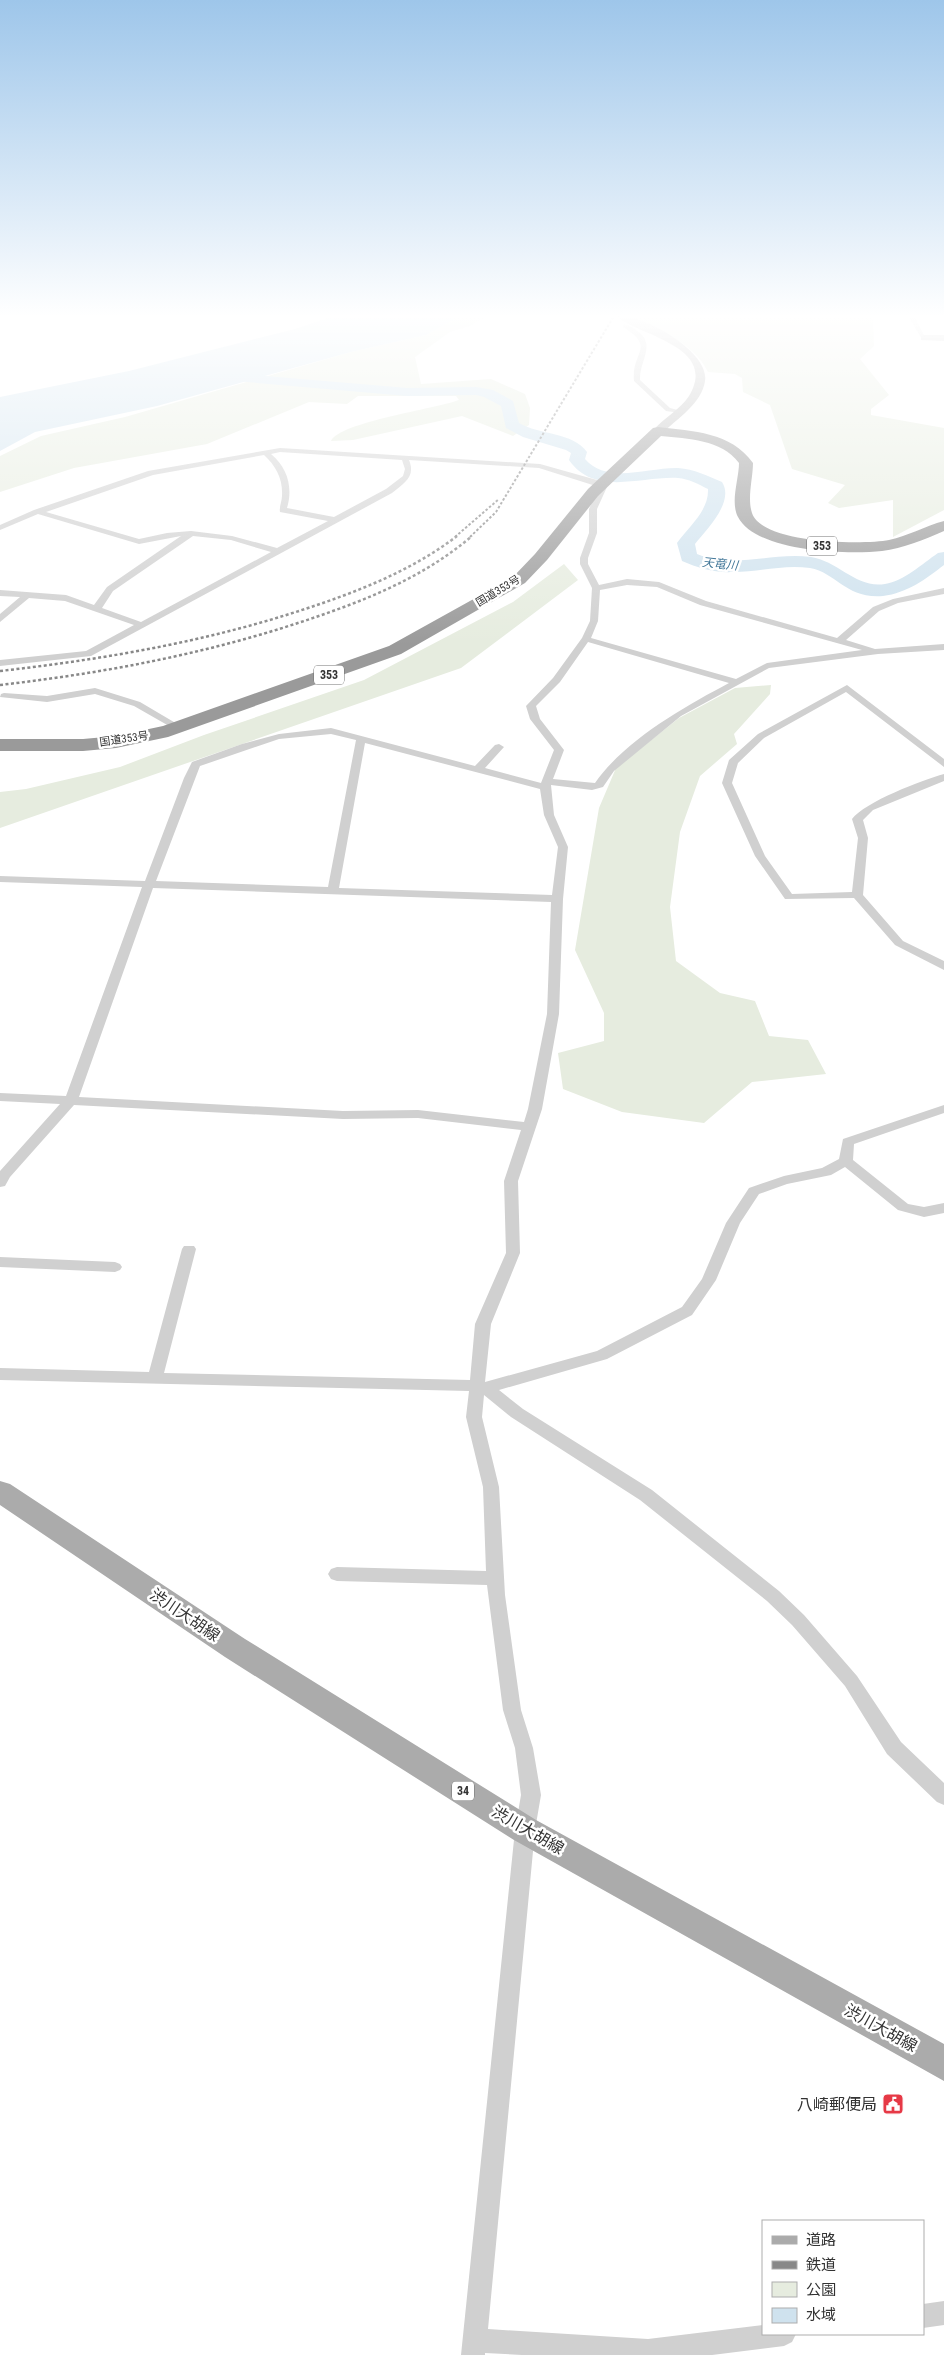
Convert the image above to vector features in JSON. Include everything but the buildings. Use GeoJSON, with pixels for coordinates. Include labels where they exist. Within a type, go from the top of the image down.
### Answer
{"type":"FeatureCollection","features":[{"type":"Feature","properties":{"kind":"highway","name":"国道353号"},"geometry":{"type":"LineString","coordinates":[[0,745],[116,742],[179,728],[387,654],[495,594],[528,572],[607,479],[658,431]]}},
{"type":"Feature","properties":{"kind":"highway","name":"353"},"geometry":{"type":"LineString","coordinates":[[658,431],[706,438],[737,451],[746,463],[744,508],[746,517],[752,524],[779,538],[838,548],[871,548],[908,540],[944,526]]}},
{"type":"Feature","properties":{"kind":"main road"},"geometry":{"type":"LineString","coordinates":[[658,431],[664,426]]}},
{"type":"Feature","properties":{"kind":"main road","name":"渋川大胡線"},"geometry":{"type":"LineString","coordinates":[[0,1491],[235,1648],[525,1830],[944,2063]]}},
{"type":"Feature","properties":{"kind":"street"},"geometry":{"type":"LineString","coordinates":[[0,528],[37,512],[151,473],[265,452],[311,451],[405,459],[540,466],[607,479],[593,509],[593,533],[584,558],[584,564],[596,588],[594,621],[586,639],[577,649],[557,680],[531,706],[535,720],[559,750],[546,784],[549,815],[563,847],[557,899],[553,1014],[535,1109],[511,1181],[513,1253],[483,1324],[480,1387],[474,1417],[491,1487],[495,1578],[512,1710],[524,1748],[531,1794],[525,1830],[474,2348],[648,2351],[776,2335]]}},
{"type":"Feature","properties":{"kind":"street"},"geometry":{"type":"LineString","coordinates":[[265,452],[273,458],[287,482],[288,496],[283,510],[335,520]]}},
{"type":"Feature","properties":{"kind":"street"},"geometry":{"type":"LineString","coordinates":[[0,663],[88,654],[389,490],[407,477],[409,469],[405,459]]}},
{"type":"Feature","properties":{"kind":"street"},"geometry":{"type":"LineString","coordinates":[[37,512],[139,542],[167,535],[191,533],[232,538],[277,551]]}},
{"type":"Feature","properties":{"kind":"street"},"geometry":{"type":"LineString","coordinates":[[97,608],[110,589],[191,533]]}},
{"type":"Feature","properties":{"kind":"street"},"geometry":{"type":"LineString","coordinates":[[596,588],[627,582],[658,585],[703,603],[878,651]]}},
{"type":"Feature","properties":{"kind":"street"},"geometry":{"type":"LineString","coordinates":[[839,641],[876,609],[896,601],[944,591]]}},
{"type":"Feature","properties":{"kind":"street"},"geometry":{"type":"LineString","coordinates":[[0,593],[66,598],[141,625]]}},
{"type":"Feature","properties":{"kind":"street"},"geometry":{"type":"LineString","coordinates":[[0,619],[26,596]]}},
{"type":"Feature","properties":{"kind":"street"},"geometry":{"type":"LineString","coordinates":[[586,639],[736,682]]}},
{"type":"Feature","properties":{"kind":"street"},"geometry":{"type":"LineString","coordinates":[[0,1183],[4,1175],[72,1100],[148,885],[188,778],[196,764],[263,739],[297,732],[331,731],[478,769],[546,784],[599,785],[610,769],[678,714],[767,666],[878,651],[944,647]]}},
{"type":"Feature","properties":{"kind":"street"},"geometry":{"type":"LineString","coordinates":[[858,895],[789,897],[760,856],[727,784],[733,762],[761,736],[847,688],[944,764]]}},
{"type":"Feature","properties":{"kind":"street"},"geometry":{"type":"LineString","coordinates":[[4,696],[47,699],[95,691],[137,704],[179,728]]}},
{"type":"Feature","properties":{"kind":"street"},"geometry":{"type":"LineString","coordinates":[[333,890],[362,738]]}},
{"type":"Feature","properties":{"kind":"street"},"geometry":{"type":"LineString","coordinates":[[478,769],[499,747]]}},
{"type":"Feature","properties":{"kind":"street"},"geometry":{"type":"LineString","coordinates":[[941,782],[869,808],[857,819],[863,838],[858,895],[899,943],[944,966]]}},
{"type":"Feature","properties":{"kind":"street"},"geometry":{"type":"LineString","coordinates":[[0,879],[557,899]]}},
{"type":"Feature","properties":{"kind":"street"},"geometry":{"type":"LineString","coordinates":[[0,1097],[344,1115],[418,1114],[528,1127]]}},
{"type":"Feature","properties":{"kind":"street"},"geometry":{"type":"LineString","coordinates":[[846,1161],[848,1142],[944,1109]]}},
{"type":"Feature","properties":{"kind":"street"},"geometry":{"type":"LineString","coordinates":[[846,1161],[902,1207],[924,1212],[944,1208]]}},
{"type":"Feature","properties":{"kind":"street"},"geometry":{"type":"LineString","coordinates":[[0,1374],[480,1387],[530,1377],[602,1355],[687,1311],[709,1280],[733,1223],[754,1191],[784,1180],[826,1172],[846,1161]]}},
{"type":"Feature","properties":{"kind":"street"},"geometry":{"type":"LineString","coordinates":[[155,1378],[189,1249]]}},
{"type":"Feature","properties":{"kind":"street"},"geometry":{"type":"LineString","coordinates":[[0,1262],[115,1267]]}},
{"type":"Feature","properties":{"kind":"street"},"geometry":{"type":"LineString","coordinates":[[480,1387],[517,1413],[646,1495],[773,1596],[798,1620],[851,1681],[894,1748],[944,1796]]}},
{"type":"Feature","properties":{"kind":"street"},"geometry":{"type":"LineString","coordinates":[[337,1574],[495,1578]]}},
{"type":"Feature","properties":{"kind":"street"},"geometry":{"type":"LineString","coordinates":[[924,2316],[944,2313]]}},
{"type":"Feature","properties":{"kind":"green space"},"geometry":{"type":"Polygon","coordinates":[[[86,426],[251,426],[207,444],[74,468],[0,492],[0,456],[41,436],[86,426]]]}},
{"type":"Feature","properties":{"kind":"green space"},"geometry":{"type":"Polygon","coordinates":[[[357,426],[417,426],[353,440],[331,441],[338,434],[357,426]]]}},
{"type":"Feature","properties":{"kind":"green space"},"geometry":{"type":"Polygon","coordinates":[[[487,426],[528,426],[513,436],[487,426]]]}},
{"type":"Feature","properties":{"kind":"green space"},"geometry":{"type":"Polygon","coordinates":[[[777,426],[932,426],[944,428],[944,510],[893,537],[893,500],[839,508],[828,503],[845,485],[792,469],[777,426]]]}},
{"type":"Feature","properties":{"kind":"green space"},"geometry":{"type":"Polygon","coordinates":[[[564,564],[578,580],[461,668],[0,828],[0,792],[26,789],[120,767],[204,735],[364,680],[513,602],[564,564]]]}},
{"type":"Feature","properties":{"kind":"green space"},"geometry":{"type":"Polygon","coordinates":[[[771,685],[770,694],[734,734],[737,744],[700,776],[680,832],[670,907],[676,961],[720,993],[755,1001],[769,1036],[808,1040],[826,1074],[752,1082],[704,1123],[622,1112],[563,1089],[558,1053],[604,1041],[604,1013],[575,950],[599,808],[616,768],[679,718],[735,688],[771,685]]]}},
{"type":"Feature","properties":{"kind":"water"},"geometry":{"type":"Polygon","coordinates":[[[0,426],[64,426],[35,432],[0,451],[0,426]]]}},
{"type":"Feature","properties":{"kind":"waterway","name":"天竜川"},"geometry":{"type":"LineString","coordinates":[[513,426],[520,430],[571,446],[579,452],[577,460],[585,470],[596,475],[624,477],[679,473],[693,476],[716,486],[717,494],[712,510],[686,543],[688,557],[703,563],[733,567],[780,562],[812,563],[831,570],[854,585],[873,591],[885,590],[901,585],[944,557]]}},
{"type":"Feature","properties":{"kind":"railway"},"geometry":{"type":"LineString","coordinates":[[470,537],[496,512],[548,426]]}},
{"type":"Feature","properties":{"kind":"railway"},"geometry":{"type":"LineString","coordinates":[[455,537],[499,499]]}},
{"type":"Feature","properties":{"kind":"railway"},"geometry":{"type":"LineString","coordinates":[[0,671],[79,661],[157,647],[235,630],[273,619],[387,578],[423,559],[457,536]]}},
{"type":"Feature","properties":{"kind":"railway"},"geometry":{"type":"LineString","coordinates":[[0,685],[77,675],[154,661],[267,633],[349,605],[392,587],[434,564],[472,536]]}},
{"type":"Feature","properties":{"kind":"place","name":"八崎郵便局"},"geometry":{"type":"Point","coordinates":[893,2104]}}]}
